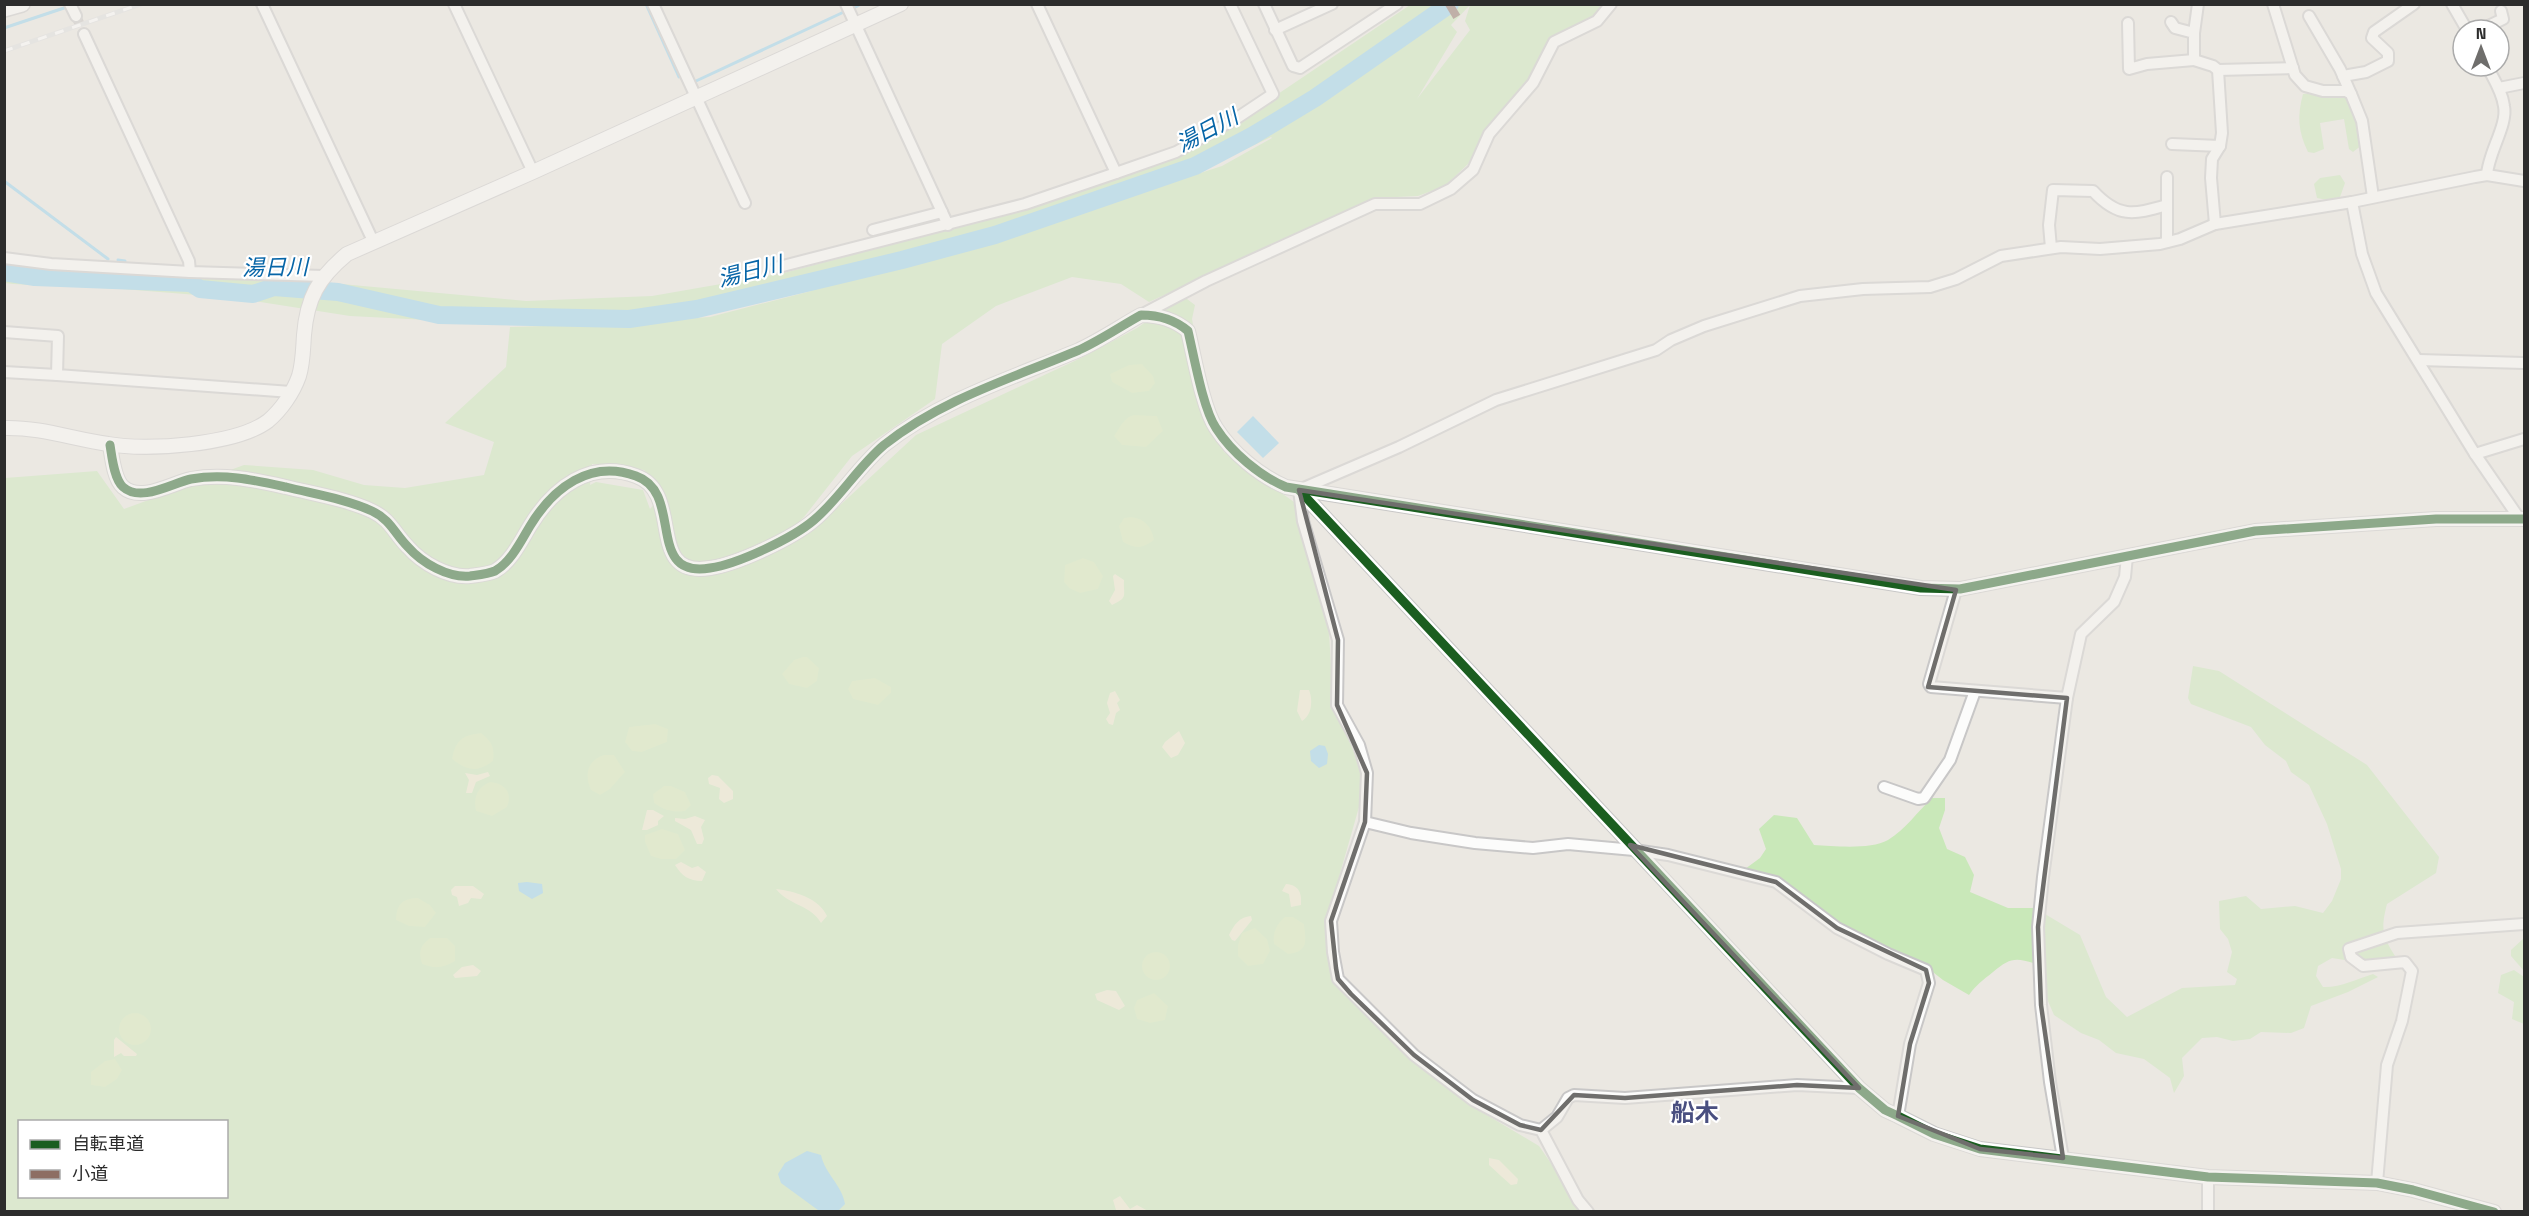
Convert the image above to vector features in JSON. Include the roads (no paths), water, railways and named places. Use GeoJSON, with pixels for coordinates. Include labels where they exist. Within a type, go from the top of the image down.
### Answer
{"type":"FeatureCollection","features":[{"type":"Feature","properties":{"kind":"main road"},"geometry":{"type":"LineString","coordinates":[[4,9],[22,4]]}},
{"type":"Feature","properties":{"kind":"street"},"geometry":{"type":"LineString","coordinates":[[70,4],[76,16]]}},
{"type":"Feature","properties":{"kind":"street"},"geometry":{"type":"LineString","coordinates":[[262,4],[373,241]]}},
{"type":"Feature","properties":{"kind":"street"},"geometry":{"type":"LineString","coordinates":[[454,4],[533,172]]}},
{"type":"Feature","properties":{"kind":"street"},"geometry":{"type":"LineString","coordinates":[[653,4],[745,203]]}},
{"type":"Feature","properties":{"kind":"street"},"geometry":{"type":"LineString","coordinates":[[4,428],[45,431],[110,445],[162,447],[237,435],[267,422],[291,392],[299,376],[306,314],[310,301],[323,278],[347,254],[697,97],[850,13],[901,4]]}},
{"type":"Feature","properties":{"kind":"street"},"geometry":{"type":"LineString","coordinates":[[1037,4],[1116,173]]}},
{"type":"Feature","properties":{"kind":"street"},"geometry":{"type":"LineString","coordinates":[[775,268],[1025,204],[1176,152],[1237,118],[1273,94],[1230,4]]}},
{"type":"Feature","properties":{"kind":"street"},"geometry":{"type":"LineString","coordinates":[[1264,4],[1293,66],[1300,68],[1389,7]]}},
{"type":"Feature","properties":{"kind":"street"},"geometry":{"type":"LineString","coordinates":[[1275,30],[1332,4]]}},
{"type":"Feature","properties":{"kind":"street"},"geometry":{"type":"LineString","coordinates":[[110,445],[117,477],[123,487],[134,492],[148,492],[197,478],[243,477],[359,506],[389,521],[408,548],[429,565],[465,576],[495,570],[518,548],[530,526],[553,495],[569,482],[595,473],[638,476],[658,495],[664,510],[669,545],[674,559],[686,568],[709,569],[746,558],[794,534],[814,520],[882,447],[927,417],[1005,379],[1080,349],[1206,280],[1375,204],[1420,204],[1451,189],[1473,170],[1489,134],[1533,83],[1554,42],[1597,21],[1611,4]]}},
{"type":"Feature","properties":{"kind":"street"},"geometry":{"type":"LineString","coordinates":[[2194,60],[2194,33],[2198,4]]}},
{"type":"Feature","properties":{"kind":"street"},"geometry":{"type":"LineString","coordinates":[[2273,4],[2295,75],[2305,86],[2323,91],[2346,91],[2351,94]]}},
{"type":"Feature","properties":{"kind":"street"},"geometry":{"type":"LineString","coordinates":[[2452,4],[2460,18]]}},
{"type":"Feature","properties":{"kind":"street"},"geometry":{"type":"LineString","coordinates":[[2343,76],[2366,72],[2388,62],[2388,53],[2372,39],[2374,32],[2413,5]]}},
{"type":"Feature","properties":{"kind":"street"},"geometry":{"type":"LineString","coordinates":[[2501,11],[2503,18]]}},
{"type":"Feature","properties":{"kind":"street"},"geometry":{"type":"LineString","coordinates":[[850,13],[948,225]]}},
{"type":"Feature","properties":{"kind":"street"},"geometry":{"type":"LineString","coordinates":[[2309,16],[2343,76],[2362,121],[2373,197]]}},
{"type":"Feature","properties":{"kind":"street"},"geometry":{"type":"LineString","coordinates":[[2171,22],[2175,28],[2194,33]]}},
{"type":"Feature","properties":{"kind":"street"},"geometry":{"type":"LineString","coordinates":[[2128,23],[2129,69],[2147,64],[2194,60],[2218,70],[2293,68]]}},
{"type":"Feature","properties":{"kind":"street"},"geometry":{"type":"LineString","coordinates":[[84,34],[189,261],[189,272]]}},
{"type":"Feature","properties":{"kind":"street"},"geometry":{"type":"LineString","coordinates":[[2215,224],[2211,178],[2212,159],[2220,146],[2222,133],[2218,70]]}},
{"type":"Feature","properties":{"kind":"street"},"geometry":{"type":"LineString","coordinates":[[2487,175],[2487,162],[2505,113],[2499,88],[2494,78]]}},
{"type":"Feature","properties":{"kind":"street"},"geometry":{"type":"LineString","coordinates":[[2499,88],[2524,83]]}},
{"type":"Feature","properties":{"kind":"street"},"geometry":{"type":"LineString","coordinates":[[2172,144],[2220,146]]}},
{"type":"Feature","properties":{"kind":"street"},"geometry":{"type":"LineString","coordinates":[[1299,490],[1399,447],[1496,400],[1656,350],[1671,340],[1704,326],[1800,296],[1863,289],[1930,287],[1956,279],[2001,256],[2050,248],[2100,249],[2167,242],[2215,224],[2352,202],[2487,175],[2524,181]]}},
{"type":"Feature","properties":{"kind":"street"},"geometry":{"type":"LineString","coordinates":[[2167,177],[2167,242]]}},
{"type":"Feature","properties":{"kind":"street"},"geometry":{"type":"LineString","coordinates":[[2050,248],[2049,225],[2054,190],[2093,191],[2106,205],[2125,213],[2167,205]]}},
{"type":"Feature","properties":{"kind":"street"},"geometry":{"type":"LineString","coordinates":[[2352,202],[2362,254],[2376,293],[2475,454],[2522,518]]}},
{"type":"Feature","properties":{"kind":"street"},"geometry":{"type":"LineString","coordinates":[[873,230],[942,212]]}},
{"type":"Feature","properties":{"kind":"street"},"geometry":{"type":"LineString","coordinates":[[4,258],[51,264],[323,278]]}},
{"type":"Feature","properties":{"kind":"street"},"geometry":{"type":"LineString","coordinates":[[1141,315],[1164,317],[1188,331],[1207,409],[1215,428],[1255,469],[1272,481],[1299,490],[1921,588],[1956,590],[2254,531],[2436,519],[2522,518]]}},
{"type":"Feature","properties":{"kind":"street"},"geometry":{"type":"LineString","coordinates":[[4,332],[58,336],[57,375]]}},
{"type":"Feature","properties":{"kind":"street"},"geometry":{"type":"LineString","coordinates":[[2419,360],[2524,363]]}},
{"type":"Feature","properties":{"kind":"street"},"geometry":{"type":"LineString","coordinates":[[4,372],[291,392]]}},
{"type":"Feature","properties":{"kind":"street"},"geometry":{"type":"LineString","coordinates":[[2475,454],[2524,440]]}},
{"type":"Feature","properties":{"kind":"street"},"geometry":{"type":"LineString","coordinates":[[1299,490],[1303,521],[1338,640],[1337,705],[1359,745],[1367,773],[1365,822],[1331,921],[1338,979],[1414,1055],[1473,1100],[1520,1125],[1541,1130],[1578,1200],[1588,1212]]}},
{"type":"Feature","properties":{"kind":"street"},"geometry":{"type":"LineString","coordinates":[[1299,490],[1634,850],[1859,1088],[1885,1110],[1934,1134],[1980,1149],[2208,1177],[2376,1183],[2413,1190],[2494,1212]]}},
{"type":"Feature","properties":{"kind":"street"},"geometry":{"type":"LineString","coordinates":[[2063,1158],[2050,1082],[2041,1005],[2038,927],[2043,877],[2067,699],[2081,634],[2114,602],[2125,577],[2127,556]]}},
{"type":"Feature","properties":{"kind":"street"},"geometry":{"type":"LineString","coordinates":[[1956,590],[1929,684],[1931,687],[2067,699]]}},
{"type":"Feature","properties":{"kind":"street"},"geometry":{"type":"LineString","coordinates":[[1884,787],[1918,799],[1924,798],[1950,760],[1975,691]]}},
{"type":"Feature","properties":{"kind":"street"},"geometry":{"type":"LineString","coordinates":[[1365,822],[1411,833],[1475,843],[1533,848],[1568,844],[1634,850],[1668,855],[1776,882],[1837,928],[1926,970],[1929,983],[1910,1044],[1898,1116]]}},
{"type":"Feature","properties":{"kind":"street"},"geometry":{"type":"LineString","coordinates":[[2376,1183],[2387,1065],[2402,1022],[2412,971],[2405,963],[2363,966],[2350,957],[2349,949],[2397,933],[2524,924]]}},
{"type":"Feature","properties":{"kind":"street"},"geometry":{"type":"LineString","coordinates":[[1541,1130],[1557,1117],[1568,1098],[1574,1095],[1625,1098],[1797,1085],[1859,1088]]}},
{"type":"Feature","properties":{"kind":"street"},"geometry":{"type":"LineString","coordinates":[[2208,1177],[2208,1212]]}},
{"type":"Feature","properties":{"kind":"water"},"geometry":{"type":"Polygon","coordinates":[[[1253,416],[1279,443],[1263,458],[1237,432],[1253,416]]]}},
{"type":"Feature","properties":{"kind":"water"},"geometry":{"type":"Polygon","coordinates":[[[1319,745],[1325,746],[1328,754],[1327,764],[1319,768],[1311,761],[1310,751],[1319,745]]]}},
{"type":"Feature","properties":{"kind":"water"},"geometry":{"type":"Polygon","coordinates":[[[518,883],[542,884],[543,893],[532,899],[519,891],[518,883]]]}},
{"type":"Feature","properties":{"kind":"water"},"geometry":{"type":"Polygon","coordinates":[[[807,1151],[821,1155],[826,1168],[841,1191],[845,1204],[839,1210],[818,1210],[781,1183],[778,1174],[785,1163],[807,1151]]]}},
{"type":"Feature","properties":{"kind":"waterway"},"geometry":{"type":"LineString","coordinates":[[646,4],[679,77]]}},
{"type":"Feature","properties":{"kind":"waterway"},"geometry":{"type":"LineString","coordinates":[[852,9],[861,4]]}},
{"type":"Feature","properties":{"kind":"waterway","name":"湯日川"},"geometry":{"type":"LineString","coordinates":[[4,272],[35,277],[191,283],[200,289],[253,294],[274,287],[338,292],[439,315],[629,319],[697,309],[902,260],[995,235],[1195,166],[1252,136],[1315,98],[1450,4]]}},
{"type":"Feature","properties":{"kind":"waterway"},"geometry":{"type":"LineString","coordinates":[[4,28],[67,7]]}},
{"type":"Feature","properties":{"kind":"waterway"},"geometry":{"type":"LineString","coordinates":[[696,81],[846,11]]}},
{"type":"Feature","properties":{"kind":"waterway"},"geometry":{"type":"LineString","coordinates":[[4,181],[108,259]]}},
{"type":"Feature","properties":{"kind":"waterway"},"geometry":{"type":"LineString","coordinates":[[118,260],[125,261]]}},
{"type":"Feature","properties":{"kind":"tunnel"},"geometry":{"type":"LineString","coordinates":[[76,16],[84,34]]}},
{"type":"Feature","properties":{"kind":"railway"},"geometry":{"type":"LineString","coordinates":[[4,51],[141,4]]}},
{"type":"Feature","properties":{"kind":"district","name":"船木"},"geometry":{"type":"Point","coordinates":[1695,1113]}}]}
